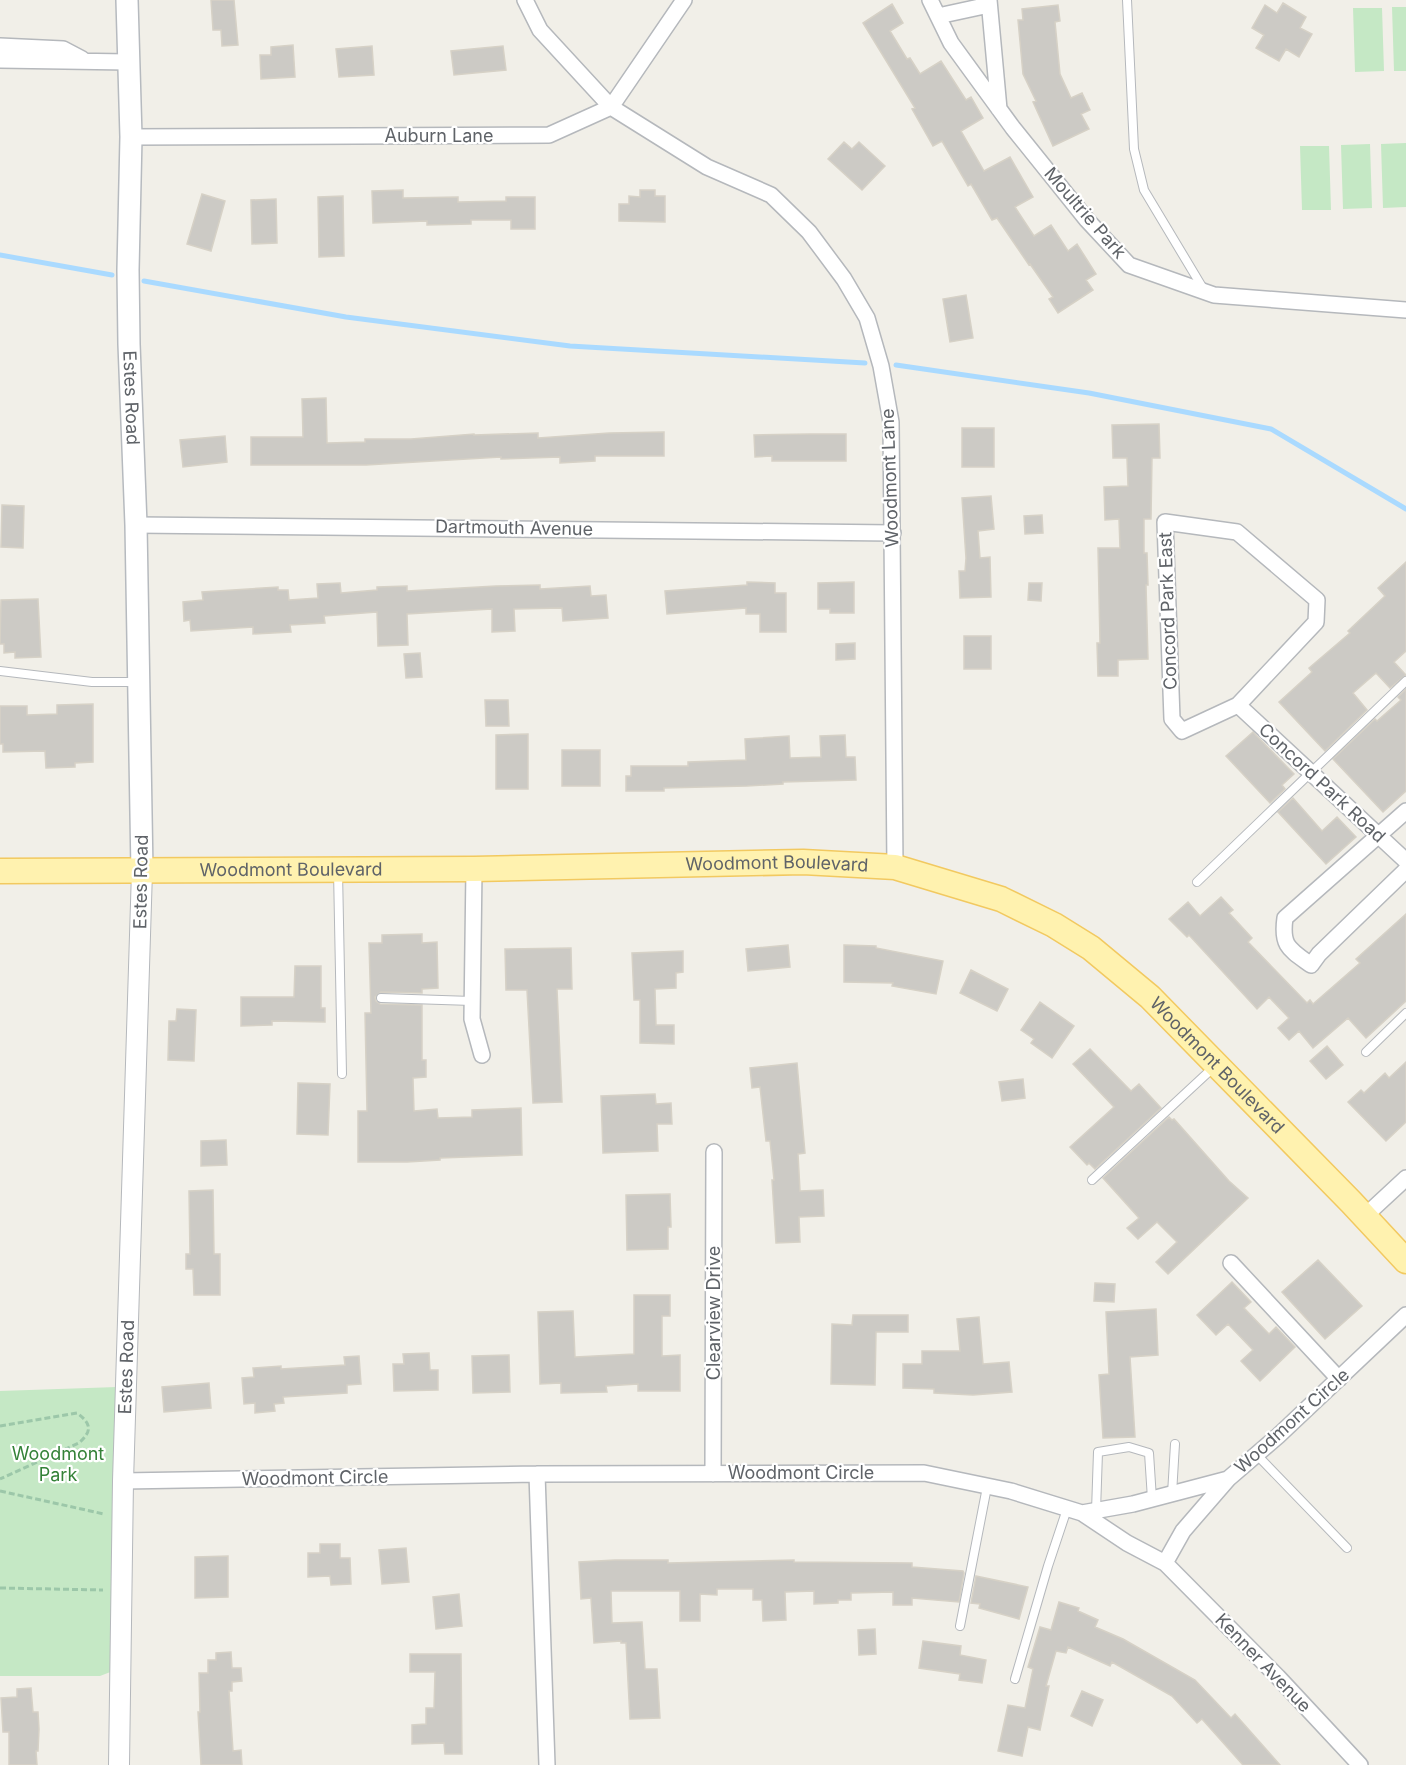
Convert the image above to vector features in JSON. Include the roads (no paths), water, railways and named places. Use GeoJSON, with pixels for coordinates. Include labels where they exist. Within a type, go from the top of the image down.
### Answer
{"type":"FeatureCollection","features":[{"type":"Feature","properties":{"kind":"main road","name":"Estes Road"},"geometry":{"type":"LineString","coordinates":[[127,0],[131,137],[129,344],[136,525],[142,871]]}},
{"type":"Feature","properties":{"kind":"main road","name":"Woodmont Boulevard"},"geometry":{"type":"LineString","coordinates":[[0,872],[474,869],[803,862],[895,867],[1001,899],[1054,925],[1091,948],[1150,997],[1365,1216],[1406,1261]]}},
{"type":"Feature","properties":{"kind":"street","name":"Woodmont Lane"},"geometry":{"type":"LineString","coordinates":[[525,0],[540,30],[611,107],[707,167],[771,195],[809,232],[844,279],[867,318],[881,366],[891,422],[895,867]]}},
{"type":"Feature","properties":{"kind":"street"},"geometry":{"type":"LineString","coordinates":[[611,107],[684,0]]}},
{"type":"Feature","properties":{"kind":"street","name":"Moultrie Park"},"geometry":{"type":"LineString","coordinates":[[930,0],[951,43],[999,109],[1087,220],[1129,265],[1214,295],[1406,310]]}},
{"type":"Feature","properties":{"kind":"street"},"geometry":{"type":"LineString","coordinates":[[938,16],[989,2],[999,109]]}},
{"type":"Feature","properties":{"kind":"street"},"geometry":{"type":"LineString","coordinates":[[0,46],[63,49],[85,61]]}},
{"type":"Feature","properties":{"kind":"street"},"geometry":{"type":"LineString","coordinates":[[0,60],[128,62]]}},
{"type":"Feature","properties":{"kind":"street","name":"Auburn Lane"},"geometry":{"type":"LineString","coordinates":[[131,137],[549,135],[611,107]]}},
{"type":"Feature","properties":{"kind":"street","name":"Concord Park East"},"geometry":{"type":"LineString","coordinates":[[1165,522],[1237,532],[1317,600],[1316,622],[1238,705],[1182,731],[1172,719],[1165,522]]}},
{"type":"Feature","properties":{"kind":"street","name":"Dartmouth Avenue"},"geometry":{"type":"LineString","coordinates":[[136,525],[893,533]]}},
{"type":"Feature","properties":{"kind":"street","name":"Concord Park Road"},"geometry":{"type":"LineString","coordinates":[[1238,705],[1406,861]]}},
{"type":"Feature","properties":{"kind":"street"},"geometry":{"type":"LineString","coordinates":[[1406,811],[1285,918],[1283,936],[1291,951],[1311,965],[1319,954],[1406,870]]}},
{"type":"Feature","properties":{"kind":"street"},"geometry":{"type":"LineString","coordinates":[[474,869],[472,1019],[482,1055]]}},
{"type":"Feature","properties":{"kind":"street","name":"Estes Road"},"geometry":{"type":"LineString","coordinates":[[119,1765],[123,1481],[142,871]]}},
{"type":"Feature","properties":{"kind":"street","name":"Clearview Drive"},"geometry":{"type":"LineString","coordinates":[[713,1474],[714,1152]]}},
{"type":"Feature","properties":{"kind":"street"},"geometry":{"type":"LineString","coordinates":[[1365,1216],[1406,1178]]}},
{"type":"Feature","properties":{"kind":"street"},"geometry":{"type":"LineString","coordinates":[[1231,1263],[1339,1379]]}},
{"type":"Feature","properties":{"kind":"street","name":"Woodmont Circle"},"geometry":{"type":"LineString","coordinates":[[123,1481],[537,1474],[924,1473],[1011,1491],[1081,1511],[1152,1499],[1228,1479],[1257,1455],[1406,1315]]}},
{"type":"Feature","properties":{"kind":"street"},"geometry":{"type":"LineString","coordinates":[[537,1474],[547,1765]]}},
{"type":"Feature","properties":{"kind":"street"},"geometry":{"type":"LineString","coordinates":[[1165,1563],[1184,1531],[1228,1479]]}},
{"type":"Feature","properties":{"kind":"street","name":"Kenner Avenue"},"geometry":{"type":"LineString","coordinates":[[1081,1511],[1127,1542],[1165,1563],[1278,1677],[1360,1765]]}},
{"type":"Feature","properties":{"kind":"lane"},"geometry":{"type":"LineString","coordinates":[[1127,0],[1134,149],[1144,190],[1205,292]]}},
{"type":"Feature","properties":{"kind":"lane"},"geometry":{"type":"LineString","coordinates":[[0,671],[92,682],[139,682]]}},
{"type":"Feature","properties":{"kind":"lane"},"geometry":{"type":"LineString","coordinates":[[1197,882],[1406,681]]}},
{"type":"Feature","properties":{"kind":"lane"},"geometry":{"type":"LineString","coordinates":[[338,870],[342,1074]]}},
{"type":"Feature","properties":{"kind":"lane"},"geometry":{"type":"LineString","coordinates":[[381,998],[472,1001]]}},
{"type":"Feature","properties":{"kind":"lane"},"geometry":{"type":"LineString","coordinates":[[1366,1052],[1406,1013]]}},
{"type":"Feature","properties":{"kind":"lane"},"geometry":{"type":"LineString","coordinates":[[1092,1180],[1216,1065]]}},
{"type":"Feature","properties":{"kind":"lane"},"geometry":{"type":"LineString","coordinates":[[1172,1494],[1174,1444]]}},
{"type":"Feature","properties":{"kind":"lane"},"geometry":{"type":"LineString","coordinates":[[1016,1679],[1048,1566],[1081,1511],[1098,1452],[1129,1447],[1149,1453],[1152,1499]]}},
{"type":"Feature","properties":{"kind":"lane"},"geometry":{"type":"LineString","coordinates":[[1257,1455],[1347,1548]]}},
{"type":"Feature","properties":{"kind":"lane"},"geometry":{"type":"LineString","coordinates":[[960,1626],[987,1487]]}},
{"type":"Feature","properties":{"kind":"waterway"},"geometry":{"type":"LineString","coordinates":[[0,255],[112,275]]}},
{"type":"Feature","properties":{"kind":"waterway"},"geometry":{"type":"LineString","coordinates":[[144,281],[346,317],[570,346],[865,363]]}},
{"type":"Feature","properties":{"kind":"waterway"},"geometry":{"type":"LineString","coordinates":[[896,365],[1089,393],[1271,429],[1406,509]]}},
{"type":"Feature","properties":{"kind":"park label","name":"Woodmont Park"},"geometry":{"type":"Point","coordinates":[58,1464]}}]}
